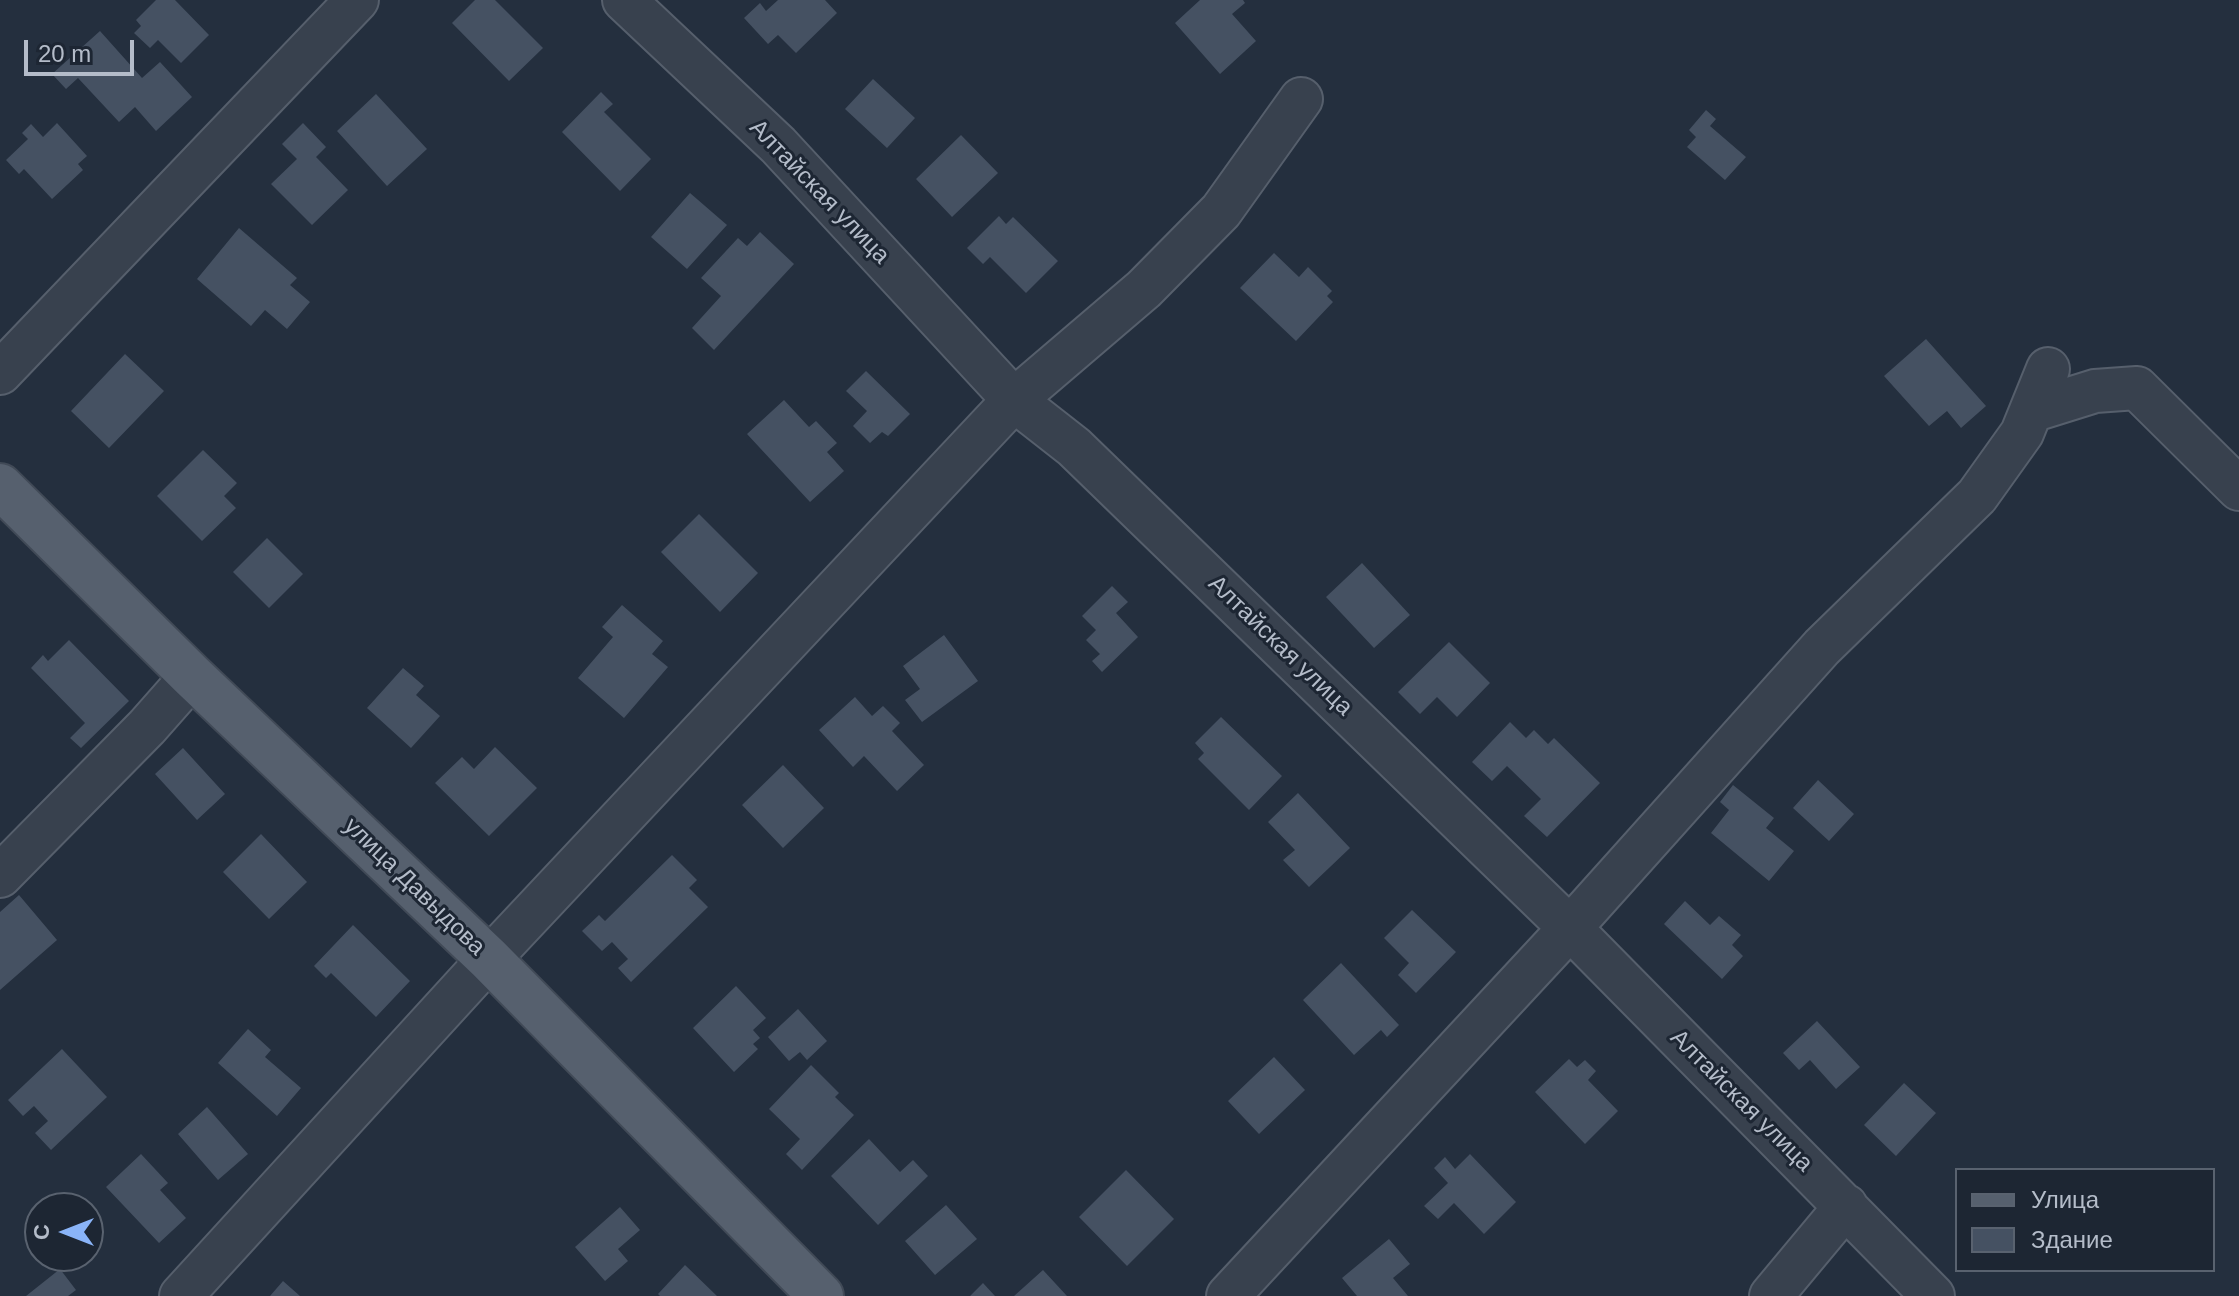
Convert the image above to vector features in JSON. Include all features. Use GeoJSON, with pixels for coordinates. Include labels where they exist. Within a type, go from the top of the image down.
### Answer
{"type":"FeatureCollection","features":[{"type":"Feature","properties":{"kind":"main road","name":"улица Давыдова"},"geometry":{"type":"LineString","coordinates":[[0,486],[192,676],[489,959],[821,1296]]}},
{"type":"Feature","properties":{"kind":"street"},"geometry":{"type":"LineString","coordinates":[[0,373],[357,0]]}},
{"type":"Feature","properties":{"kind":"street","name":"Алтайская улица"},"geometry":{"type":"LineString","coordinates":[[624,0],[778,145],[1014,400],[1074,447],[1570,928],[1933,1296]]}},
{"type":"Feature","properties":{"kind":"street"},"geometry":{"type":"LineString","coordinates":[[181,1296],[489,959],[1014,400],[1144,289],[1221,211],[1301,99]]}},
{"type":"Feature","properties":{"kind":"street"},"geometry":{"type":"LineString","coordinates":[[1228,1296],[1570,928],[1822,647],[1977,496],[2022,433],[2048,369]]}},
{"type":"Feature","properties":{"kind":"street"},"geometry":{"type":"LineString","coordinates":[[2031,411],[2095,391],[2137,388],[2239,489]]}},
{"type":"Feature","properties":{"kind":"street"},"geometry":{"type":"LineString","coordinates":[[0,876],[147,727],[192,676]]}},
{"type":"Feature","properties":{"kind":"street"},"geometry":{"type":"LineString","coordinates":[[1771,1296],[1846,1206]]}},
{"type":"Feature","properties":{"kind":"building"},"geometry":{"type":"Polygon","coordinates":[[[156,0],[175,0],[209,35],[181,63],[158,40],[150,48],[134,33],[141,26],[136,20],[156,0]]]}},
{"type":"Feature","properties":{"kind":"building"},"geometry":{"type":"Polygon","coordinates":[[[475,0],[495,0],[543,48],[509,81],[452,23],[475,0]]]}},
{"type":"Feature","properties":{"kind":"building"},"geometry":{"type":"Polygon","coordinates":[[[778,0],[825,0],[837,13],[796,53],[778,35],[768,44],[744,18],[760,3],[766,11],[778,0]]]}},
{"type":"Feature","properties":{"kind":"building"},"geometry":{"type":"Polygon","coordinates":[[[1200,0],[1243,0],[1245,3],[1232,14],[1256,41],[1220,74],[1175,23],[1200,0]]]}},
{"type":"Feature","properties":{"kind":"building"},"geometry":{"type":"Polygon","coordinates":[[[100,31],[142,78],[160,62],[192,97],[156,131],[135,107],[119,122],[78,78],[66,89],[52,74],[100,31]]]}},
{"type":"Feature","properties":{"kind":"building"},"geometry":{"type":"Polygon","coordinates":[[[873,79],[915,118],[887,148],[845,109],[873,79]]]}},
{"type":"Feature","properties":{"kind":"building"},"geometry":{"type":"Polygon","coordinates":[[[601,92],[613,104],[604,112],[651,159],[620,191],[562,132],[601,92]]]}},
{"type":"Feature","properties":{"kind":"building"},"geometry":{"type":"Polygon","coordinates":[[[376,94],[427,149],[387,186],[337,131],[376,94]]]}},
{"type":"Feature","properties":{"kind":"building"},"geometry":{"type":"Polygon","coordinates":[[[1706,110],[1716,119],[1710,126],[1746,157],[1725,180],[1687,147],[1696,137],[1689,130],[1706,110]]]}},
{"type":"Feature","properties":{"kind":"building"},"geometry":{"type":"Polygon","coordinates":[[[57,123],[87,156],[78,164],[83,170],[52,199],[24,169],[19,174],[6,160],[28,139],[22,133],[31,124],[43,137],[57,123]]]}},
{"type":"Feature","properties":{"kind":"building"},"geometry":{"type":"Polygon","coordinates":[[[303,123],[326,147],[316,157],[348,190],[312,225],[271,184],[297,159],[282,144],[303,123]]]}},
{"type":"Feature","properties":{"kind":"building"},"geometry":{"type":"Polygon","coordinates":[[[961,135],[998,173],[952,217],[916,179],[961,135]]]}},
{"type":"Feature","properties":{"kind":"building"},"geometry":{"type":"Polygon","coordinates":[[[690,193],[727,225],[687,269],[651,237],[690,193]]]}},
{"type":"Feature","properties":{"kind":"building"},"geometry":{"type":"Polygon","coordinates":[[[999,216],[1006,224],[1013,217],[1058,261],[1026,293],[990,257],[983,264],[967,248],[999,216]]]}},
{"type":"Feature","properties":{"kind":"building"},"geometry":{"type":"Polygon","coordinates":[[[239,228],[297,278],[290,285],[310,302],[287,329],[265,310],[251,326],[197,279],[239,228]]]}},
{"type":"Feature","properties":{"kind":"building"},"geometry":{"type":"Polygon","coordinates":[[[760,232],[794,264],[714,350],[692,328],[721,296],[701,278],[738,238],[747,246],[760,232]]]}},
{"type":"Feature","properties":{"kind":"building"},"geometry":{"type":"Polygon","coordinates":[[[1274,253],[1299,277],[1308,267],[1332,291],[1327,296],[1333,302],[1296,341],[1240,288],[1274,253]]]}},
{"type":"Feature","properties":{"kind":"building"},"geometry":{"type":"Polygon","coordinates":[[[1926,339],[1986,406],[1961,428],[1947,411],[1929,426],[1884,376],[1926,339]]]}},
{"type":"Feature","properties":{"kind":"building"},"geometry":{"type":"Polygon","coordinates":[[[125,354],[164,391],[109,448],[71,411],[125,354]]]}},
{"type":"Feature","properties":{"kind":"building"},"geometry":{"type":"Polygon","coordinates":[[[866,371],[910,414],[888,436],[882,432],[870,443],[853,426],[867,411],[846,391],[866,371]]]}},
{"type":"Feature","properties":{"kind":"building"},"geometry":{"type":"Polygon","coordinates":[[[784,400],[809,427],[816,421],[837,443],[827,452],[844,471],[810,502],[747,434],[784,400]]]}},
{"type":"Feature","properties":{"kind":"building"},"geometry":{"type":"Polygon","coordinates":[[[203,450],[237,483],[224,496],[236,508],[202,541],[157,496],[203,450]]]}},
{"type":"Feature","properties":{"kind":"building"},"geometry":{"type":"Polygon","coordinates":[[[699,514],[758,573],[720,612],[661,552],[699,514]]]}},
{"type":"Feature","properties":{"kind":"building"},"geometry":{"type":"Polygon","coordinates":[[[267,538],[303,574],[269,608],[233,572],[267,538]]]}},
{"type":"Feature","properties":{"kind":"building"},"geometry":{"type":"Polygon","coordinates":[[[1362,563],[1410,615],[1374,648],[1326,597],[1362,563]]]}},
{"type":"Feature","properties":{"kind":"building"},"geometry":{"type":"Polygon","coordinates":[[[1112,586],[1128,602],[1116,613],[1138,637],[1102,672],[1092,661],[1100,654],[1086,640],[1096,630],[1082,616],[1112,586]]]}},
{"type":"Feature","properties":{"kind":"building"},"geometry":{"type":"Polygon","coordinates":[[[622,605],[663,641],[652,654],[668,667],[624,718],[578,678],[613,637],[602,627],[622,605]]]}},
{"type":"Feature","properties":{"kind":"building"},"geometry":{"type":"Polygon","coordinates":[[[944,635],[978,681],[922,722],[905,700],[920,689],[903,666],[944,635]]]}},
{"type":"Feature","properties":{"kind":"building"},"geometry":{"type":"Polygon","coordinates":[[[69,640],[129,701],[81,748],[70,738],[85,723],[31,668],[43,655],[48,661],[69,640]]]}},
{"type":"Feature","properties":{"kind":"building"},"geometry":{"type":"Polygon","coordinates":[[[1449,642],[1490,683],[1457,717],[1437,697],[1420,714],[1398,692],[1449,642]]]}},
{"type":"Feature","properties":{"kind":"building"},"geometry":{"type":"Polygon","coordinates":[[[403,668],[424,686],[416,695],[440,716],[411,748],[367,708],[403,668]]]}},
{"type":"Feature","properties":{"kind":"building"},"geometry":{"type":"Polygon","coordinates":[[[855,697],[872,716],[883,706],[900,723],[892,731],[924,765],[897,791],[864,756],[853,767],[819,730],[855,697]]]}},
{"type":"Feature","properties":{"kind":"building"},"geometry":{"type":"Polygon","coordinates":[[[1221,717],[1282,776],[1249,810],[1198,759],[1204,753],[1195,743],[1221,717]]]}},
{"type":"Feature","properties":{"kind":"building"},"geometry":{"type":"Polygon","coordinates":[[[1510,722],[1526,738],[1534,730],[1548,744],[1554,738],[1600,783],[1547,837],[1524,816],[1541,799],[1507,766],[1492,781],[1472,762],[1510,722]]]}},
{"type":"Feature","properties":{"kind":"building"},"geometry":{"type":"Polygon","coordinates":[[[495,747],[537,788],[489,836],[435,783],[462,757],[474,769],[495,747]]]}},
{"type":"Feature","properties":{"kind":"building"},"geometry":{"type":"Polygon","coordinates":[[[183,748],[225,794],[197,820],[155,774],[183,748]]]}},
{"type":"Feature","properties":{"kind":"building"},"geometry":{"type":"Polygon","coordinates":[[[783,765],[824,808],[783,848],[742,805],[783,765]]]}},
{"type":"Feature","properties":{"kind":"building"},"geometry":{"type":"Polygon","coordinates":[[[1818,780],[1854,814],[1829,841],[1793,808],[1818,780]]]}},
{"type":"Feature","properties":{"kind":"building"},"geometry":{"type":"Polygon","coordinates":[[[1733,785],[1774,818],[1766,828],[1794,851],[1769,881],[1711,833],[1729,810],[1720,802],[1733,785]]]}},
{"type":"Feature","properties":{"kind":"building"},"geometry":{"type":"Polygon","coordinates":[[[1298,793],[1350,848],[1309,887],[1283,860],[1295,850],[1268,822],[1298,793]]]}},
{"type":"Feature","properties":{"kind":"building"},"geometry":{"type":"Polygon","coordinates":[[[261,834],[307,882],[269,919],[223,872],[261,834]]]}},
{"type":"Feature","properties":{"kind":"building"},"geometry":{"type":"Polygon","coordinates":[[[672,855],[697,880],[689,888],[708,907],[631,982],[618,968],[628,959],[612,942],[602,951],[582,931],[599,915],[605,921],[672,855]]]}},
{"type":"Feature","properties":{"kind":"building"},"geometry":{"type":"Polygon","coordinates":[[[19,895],[57,940],[0,990],[0,912],[19,895]]]}},
{"type":"Feature","properties":{"kind":"building"},"geometry":{"type":"Polygon","coordinates":[[[1685,901],[1710,925],[1719,916],[1741,935],[1732,945],[1743,956],[1722,979],[1664,924],[1685,901]]]}},
{"type":"Feature","properties":{"kind":"building"},"geometry":{"type":"Polygon","coordinates":[[[1412,910],[1456,952],[1416,993],[1398,975],[1409,963],[1384,938],[1412,910]]]}},
{"type":"Feature","properties":{"kind":"building"},"geometry":{"type":"Polygon","coordinates":[[[353,925],[410,981],[376,1017],[331,973],[326,978],[314,966],[353,925]]]}},
{"type":"Feature","properties":{"kind":"building"},"geometry":{"type":"Polygon","coordinates":[[[1341,963],[1399,1025],[1387,1037],[1381,1030],[1354,1055],[1303,1000],[1341,963]]]}},
{"type":"Feature","properties":{"kind":"building"},"geometry":{"type":"Polygon","coordinates":[[[736,986],[766,1018],[753,1030],[760,1038],[753,1044],[758,1049],[734,1072],[693,1028],[736,986]]]}},
{"type":"Feature","properties":{"kind":"building"},"geometry":{"type":"Polygon","coordinates":[[[798,1009],[827,1041],[807,1060],[800,1052],[789,1061],[768,1037],[798,1009]]]}},
{"type":"Feature","properties":{"kind":"building"},"geometry":{"type":"Polygon","coordinates":[[[1817,1021],[1860,1067],[1836,1089],[1810,1060],[1799,1070],[1783,1053],[1817,1021]]]}},
{"type":"Feature","properties":{"kind":"building"},"geometry":{"type":"Polygon","coordinates":[[[248,1029],[271,1050],[265,1057],[301,1088],[277,1116],[218,1063],[248,1029]]]}},
{"type":"Feature","properties":{"kind":"building"},"geometry":{"type":"Polygon","coordinates":[[[62,1049],[107,1097],[51,1150],[35,1133],[48,1121],[34,1106],[23,1116],[8,1100],[62,1049]]]}},
{"type":"Feature","properties":{"kind":"building"},"geometry":{"type":"Polygon","coordinates":[[[1274,1057],[1305,1090],[1259,1134],[1228,1101],[1274,1057]]]}},
{"type":"Feature","properties":{"kind":"building"},"geometry":{"type":"Polygon","coordinates":[[[1569,1059],[1577,1067],[1585,1060],[1596,1071],[1588,1080],[1618,1111],[1585,1144],[1535,1092],[1569,1059]]]}},
{"type":"Feature","properties":{"kind":"building"},"geometry":{"type":"Polygon","coordinates":[[[811,1065],[839,1093],[835,1097],[854,1115],[802,1170],[786,1154],[800,1139],[769,1109],[811,1065]]]}},
{"type":"Feature","properties":{"kind":"building"},"geometry":{"type":"Polygon","coordinates":[[[1904,1083],[1936,1113],[1896,1156],[1864,1125],[1904,1083]]]}},
{"type":"Feature","properties":{"kind":"building"},"geometry":{"type":"Polygon","coordinates":[[[207,1107],[248,1154],[218,1180],[178,1134],[207,1107]]]}},
{"type":"Feature","properties":{"kind":"building"},"geometry":{"type":"Polygon","coordinates":[[[869,1139],[900,1172],[913,1160],[928,1176],[878,1225],[831,1176],[869,1139]]]}},
{"type":"Feature","properties":{"kind":"building"},"geometry":{"type":"Polygon","coordinates":[[[141,1154],[168,1183],[160,1190],[186,1218],[159,1243],[106,1187],[141,1154]]]}},
{"type":"Feature","properties":{"kind":"building"},"geometry":{"type":"Polygon","coordinates":[[[1470,1154],[1516,1202],[1484,1234],[1454,1203],[1438,1219],[1424,1206],[1448,1183],[1434,1168],[1445,1157],[1455,1169],[1470,1154]]]}},
{"type":"Feature","properties":{"kind":"building"},"geometry":{"type":"Polygon","coordinates":[[[1126,1170],[1174,1219],[1127,1266],[1079,1217],[1126,1170]]]}},
{"type":"Feature","properties":{"kind":"building"},"geometry":{"type":"Polygon","coordinates":[[[946,1205],[977,1239],[935,1275],[905,1241],[946,1205]]]}},
{"type":"Feature","properties":{"kind":"building"},"geometry":{"type":"Polygon","coordinates":[[[620,1207],[640,1230],[618,1249],[628,1261],[605,1281],[575,1247],[620,1207]]]}},
{"type":"Feature","properties":{"kind":"building"},"geometry":{"type":"Polygon","coordinates":[[[1389,1239],[1410,1264],[1393,1278],[1408,1296],[1357,1296],[1342,1278],[1389,1239]]]}},
{"type":"Feature","properties":{"kind":"building"},"geometry":{"type":"Polygon","coordinates":[[[685,1265],[717,1296],[660,1296],[658,1294],[685,1265]]]}},
{"type":"Feature","properties":{"kind":"building"},"geometry":{"type":"Polygon","coordinates":[[[1043,1270],[1067,1296],[1014,1296],[1043,1270]]]}},
{"type":"Feature","properties":{"kind":"building"},"geometry":{"type":"Polygon","coordinates":[[[56,1272],[62,1272],[76,1290],[68,1296],[26,1296],[56,1272]]]}},
{"type":"Feature","properties":{"kind":"building"},"geometry":{"type":"Polygon","coordinates":[[[283,1281],[300,1296],[270,1296],[283,1281]]]}},
{"type":"Feature","properties":{"kind":"building"},"geometry":{"type":"Polygon","coordinates":[[[983,1283],[995,1296],[970,1296],[983,1283]]]}}]}
